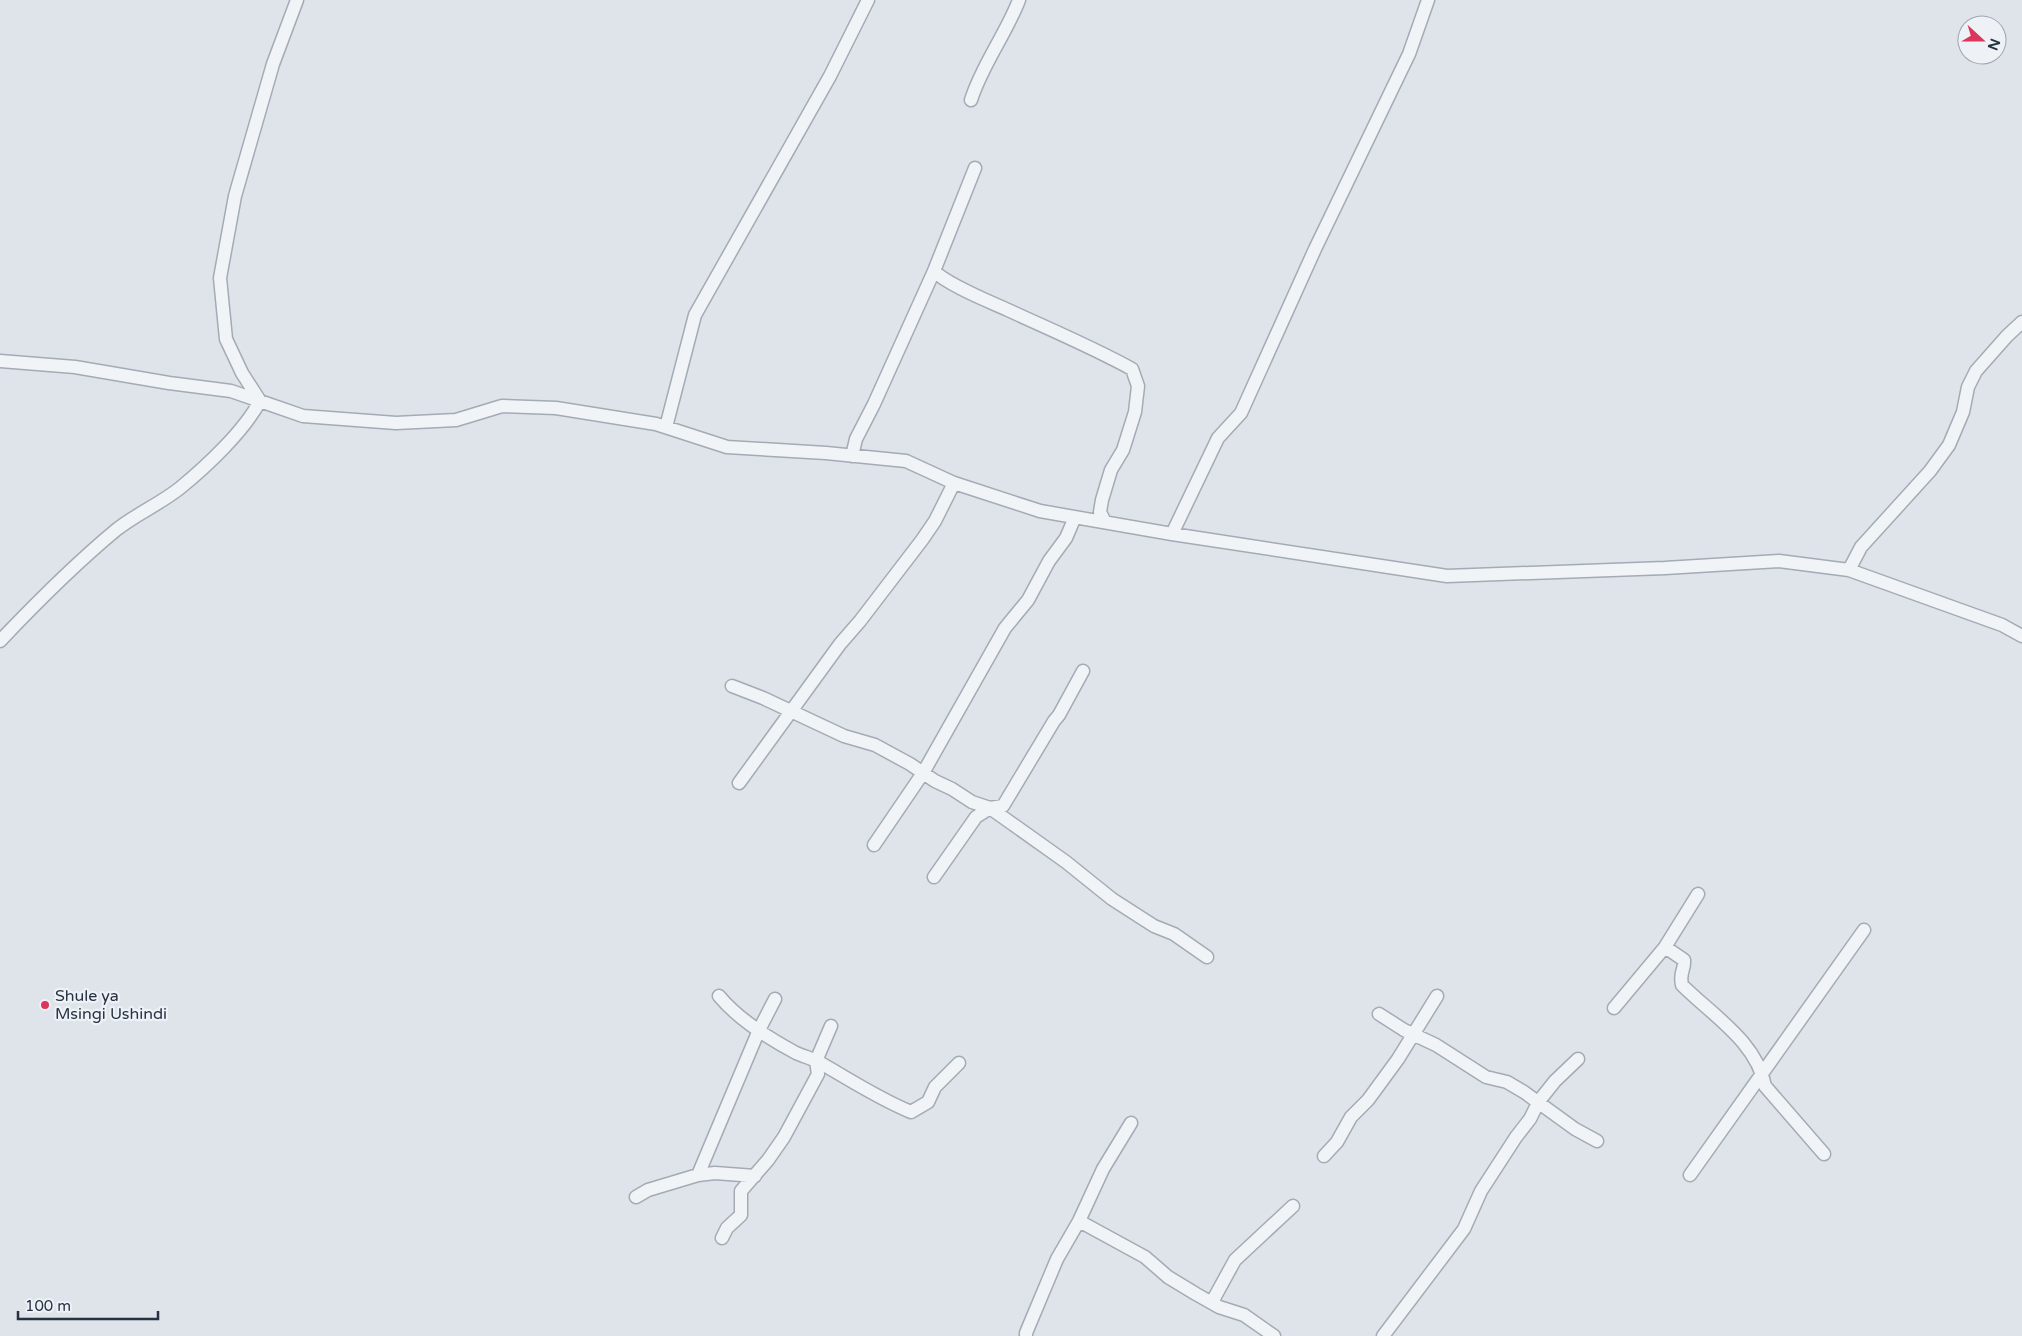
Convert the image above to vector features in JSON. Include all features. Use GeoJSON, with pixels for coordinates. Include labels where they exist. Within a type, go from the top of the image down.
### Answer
{"type":"FeatureCollection","features":[{"type":"Feature","properties":{"kind":"street"},"geometry":{"type":"LineString","coordinates":[[260,401],[242,373],[226,339],[220,278],[236,196],[273,64],[297,0]]}},
{"type":"Feature","properties":{"kind":"street"},"geometry":{"type":"LineString","coordinates":[[666,427],[695,315],[830,76],[868,0]]}},
{"type":"Feature","properties":{"kind":"street"},"geometry":{"type":"LineString","coordinates":[[971,100],[975,88],[1007,30],[1019,0]]}},
{"type":"Feature","properties":{"kind":"street"},"geometry":{"type":"LineString","coordinates":[[1172,534],[1218,438],[1241,413],[1315,248],[1409,54],[1428,0]]}},
{"type":"Feature","properties":{"kind":"street"},"geometry":{"type":"LineString","coordinates":[[852,456],[856,439],[874,404],[934,271],[975,168]]}},
{"type":"Feature","properties":{"kind":"street"},"geometry":{"type":"LineString","coordinates":[[934,271],[940,277],[979,298],[1106,354],[1132,369],[1138,386],[1135,412],[1123,450],[1111,470],[1102,500],[1100,512],[1105,522]]}},
{"type":"Feature","properties":{"kind":"street"},"geometry":{"type":"LineString","coordinates":[[1849,570],[1861,547],[1930,472],[1949,445],[1963,412],[1968,387],[1976,371],[2022,322]]}},
{"type":"Feature","properties":{"kind":"street"},"geometry":{"type":"LineString","coordinates":[[0,361],[75,367],[169,383],[231,391],[303,416],[396,423],[456,420],[502,406],[556,408],[656,424],[727,447],[906,461],[954,482],[1040,512],[1446,576],[1779,562],[1849,570],[2002,624],[2022,636]]}},
{"type":"Feature","properties":{"kind":"street"},"geometry":{"type":"LineString","coordinates":[[0,641],[47,592],[118,529],[180,488],[228,444],[250,419],[260,401]]}},
{"type":"Feature","properties":{"kind":"street"},"geometry":{"type":"LineString","coordinates":[[739,783],[778,726],[792,711],[840,644],[922,540],[934,522],[954,482]]}},
{"type":"Feature","properties":{"kind":"street"},"geometry":{"type":"LineString","coordinates":[[874,845],[922,773],[1005,628],[1028,600],[1049,561],[1066,538],[1075,517]]}},
{"type":"Feature","properties":{"kind":"street"},"geometry":{"type":"LineString","coordinates":[[934,878],[976,817],[990,808],[1003,806],[1083,672]]}},
{"type":"Feature","properties":{"kind":"street"},"geometry":{"type":"LineString","coordinates":[[732,686],[792,711],[844,736],[875,745],[972,802],[990,808],[1060,858],[1112,900],[1154,926],[1174,934],[1207,957]]}},
{"type":"Feature","properties":{"kind":"street"},"geometry":{"type":"LineString","coordinates":[[1614,1008],[1665,947],[1698,894]]}},
{"type":"Feature","properties":{"kind":"street"},"geometry":{"type":"LineString","coordinates":[[1690,1175],[1808,1012],[1864,930]]}},
{"type":"Feature","properties":{"kind":"street"},"geometry":{"type":"LineString","coordinates":[[1665,947],[1684,960],[1684,966],[1680,975],[1682,984],[1734,1033],[1749,1050],[1763,1072],[1765,1086],[1824,1154]]}},
{"type":"Feature","properties":{"kind":"street"},"geometry":{"type":"LineString","coordinates":[[719,996],[729,1008],[759,1030],[797,1053],[816,1061],[860,1088],[911,1112],[928,1102],[935,1087],[959,1063]]}},
{"type":"Feature","properties":{"kind":"street"},"geometry":{"type":"LineString","coordinates":[[1324,1156],[1337,1142],[1351,1117],[1368,1100],[1398,1059],[1437,996]]}},
{"type":"Feature","properties":{"kind":"street"},"geometry":{"type":"LineString","coordinates":[[698,1175],[759,1030],[775,999]]}},
{"type":"Feature","properties":{"kind":"street"},"geometry":{"type":"LineString","coordinates":[[1379,1014],[1412,1034],[1436,1045],[1486,1077],[1507,1082],[1539,1101],[1575,1129],[1597,1141]]}},
{"type":"Feature","properties":{"kind":"street"},"geometry":{"type":"LineString","coordinates":[[722,1238],[726,1228],[741,1215],[741,1191],[755,1176],[784,1137],[818,1074],[816,1061],[832,1026]]}},
{"type":"Feature","properties":{"kind":"street"},"geometry":{"type":"LineString","coordinates":[[1383,1336],[1464,1229],[1486,1184],[1516,1137],[1530,1119],[1539,1101],[1555,1081],[1578,1059]]}},
{"type":"Feature","properties":{"kind":"street"},"geometry":{"type":"LineString","coordinates":[[1026,1336],[1037,1303],[1057,1259],[1080,1221],[1103,1169],[1131,1122]]}},
{"type":"Feature","properties":{"kind":"street"},"geometry":{"type":"LineString","coordinates":[[636,1197],[648,1190],[698,1175],[715,1173],[755,1176]]}},
{"type":"Feature","properties":{"kind":"street"},"geometry":{"type":"LineString","coordinates":[[1212,1302],[1235,1260],[1293,1206]]}},
{"type":"Feature","properties":{"kind":"street"},"geometry":{"type":"LineString","coordinates":[[1080,1221],[1145,1257],[1168,1277],[1212,1302],[1244,1315],[1274,1336]]}},
{"type":"Feature","properties":{"kind":"place","name":"Shule ya Msingi Ushindi"},"geometry":{"type":"Point","coordinates":[45,1005]}}]}
